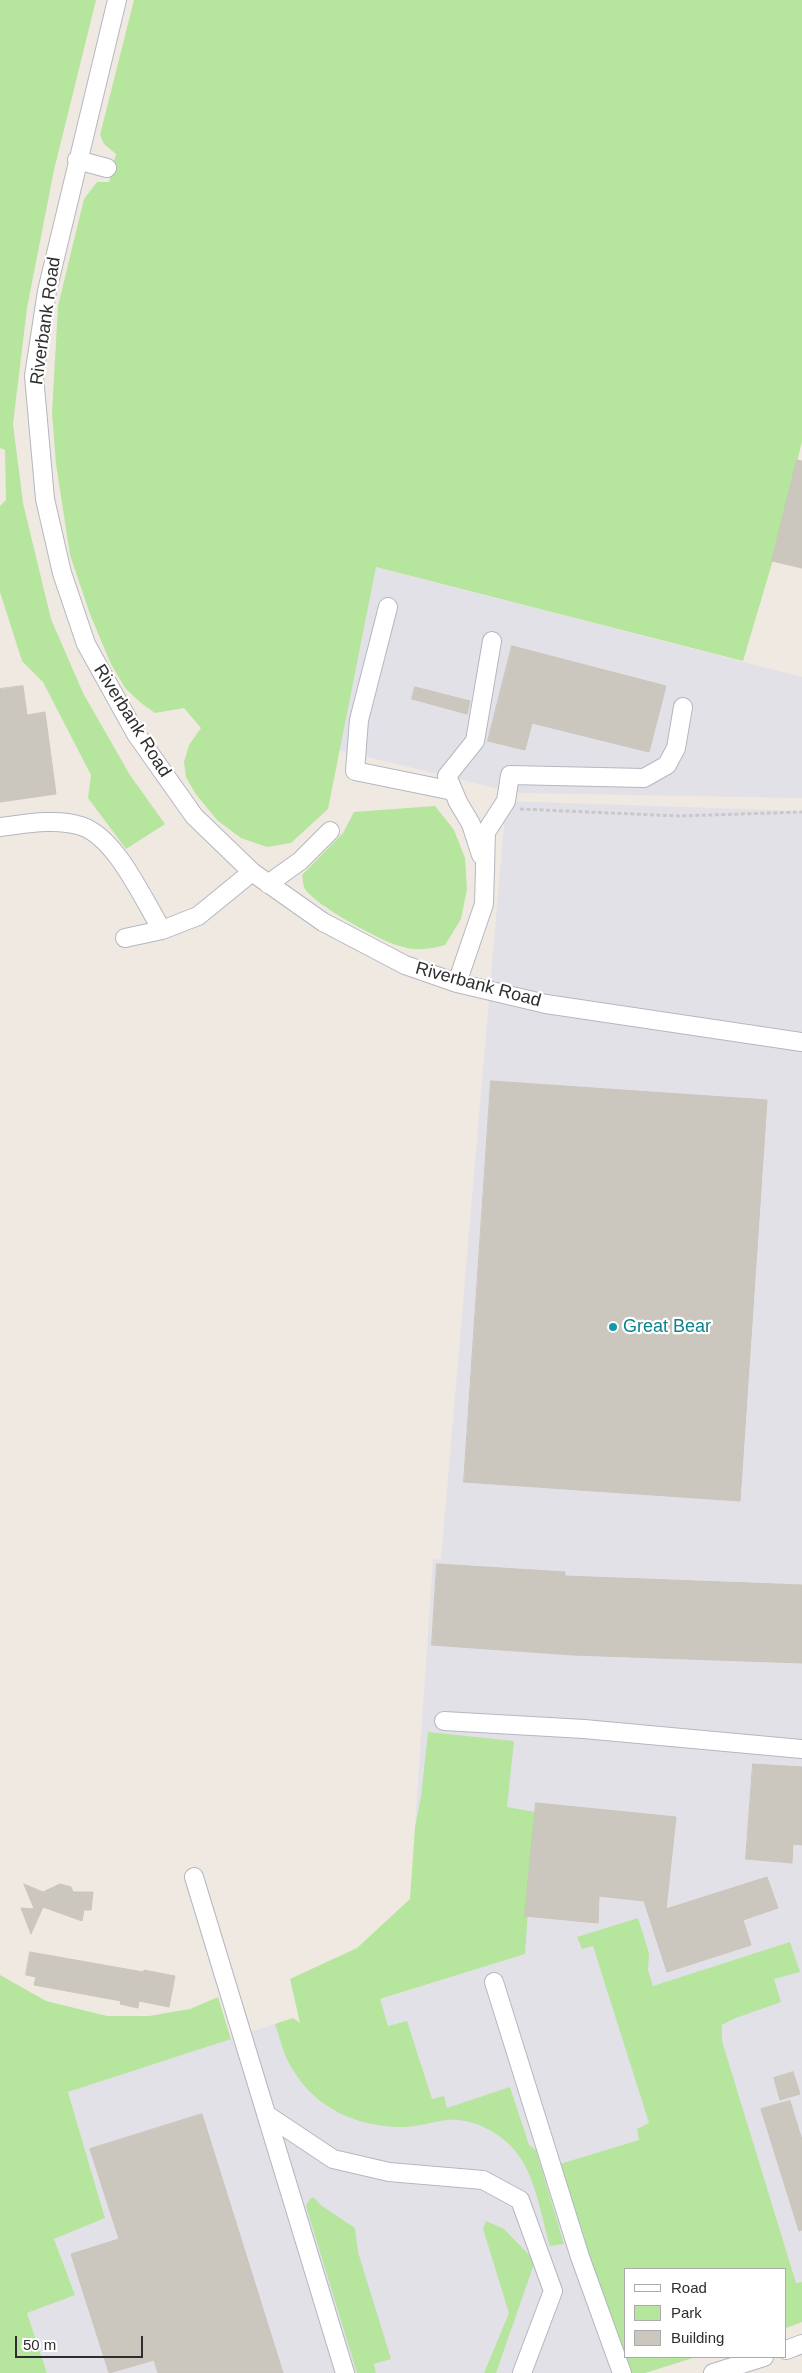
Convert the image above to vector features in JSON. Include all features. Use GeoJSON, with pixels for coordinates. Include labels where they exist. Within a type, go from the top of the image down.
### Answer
{"type":"FeatureCollection","features":[{"type":"Feature","properties":{"kind":"street","name":"Riverbank Road"},"geometry":{"type":"LineString","coordinates":[[117,0],[47,291],[34,376],[44,499],[62,573],[86,644],[136,734],[194,816],[252,872],[323,922],[361,944],[405,965],[457,983],[546,1004],[802,1042]]}},
{"type":"Feature","properties":{"kind":"street"},"geometry":{"type":"LineString","coordinates":[[77,160],[107,168]]}},
{"type":"Feature","properties":{"kind":"street"},"geometry":{"type":"LineString","coordinates":[[388,607],[359,720],[355,771],[453,791]]}},
{"type":"Feature","properties":{"kind":"street"},"geometry":{"type":"LineString","coordinates":[[485,867],[471,824],[447,776],[475,741],[492,642]]}},
{"type":"Feature","properties":{"kind":"street"},"geometry":{"type":"LineString","coordinates":[[457,983],[484,904],[486,832],[506,801],[510,775],[644,778],[667,765],[676,748],[683,707]]}},
{"type":"Feature","properties":{"kind":"street"},"geometry":{"type":"LineString","coordinates":[[0,827],[67,823],[80,825],[95,833],[117,855],[162,930]]}},
{"type":"Feature","properties":{"kind":"street"},"geometry":{"type":"LineString","coordinates":[[268,884],[300,861],[330,831]]}},
{"type":"Feature","properties":{"kind":"street"},"geometry":{"type":"LineString","coordinates":[[125,938],[162,930],[198,916],[252,872]]}},
{"type":"Feature","properties":{"kind":"street"},"geometry":{"type":"LineString","coordinates":[[444,1721],[584,1729],[802,1748]]}},
{"type":"Feature","properties":{"kind":"street"},"geometry":{"type":"LineString","coordinates":[[194,1878],[345,2373]]}},
{"type":"Feature","properties":{"kind":"street"},"geometry":{"type":"LineString","coordinates":[[494,1982],[580,2257],[622,2373]]}},
{"type":"Feature","properties":{"kind":"street"},"geometry":{"type":"LineString","coordinates":[[267,2115],[333,2159],[389,2172],[483,2180],[520,2200],[553,2291],[522,2373]]}},
{"type":"Feature","properties":{"kind":"street"},"geometry":{"type":"LineString","coordinates":[[787,2350],[802,2344]]}},
{"type":"Feature","properties":{"kind":"street"},"geometry":{"type":"LineString","coordinates":[[713,2373],[761,2358]]}},
{"type":"Feature","properties":{"kind":"path"},"geometry":{"type":"LineString","coordinates":[[501,808],[679,816],[802,812]]}},
{"type":"Feature","properties":{"kind":"shaded area"},"geometry":{"type":"Polygon","coordinates":[[[375,567],[802,677],[802,798],[516,793],[339,750],[375,567]]]}},
{"type":"Feature","properties":{"kind":"shaded area"},"geometry":{"type":"Polygon","coordinates":[[[506,801],[802,811],[802,2322],[787,2328],[787,2268],[624,2268],[624,2358],[693,2358],[645,2373],[47,2373],[27,2313],[75,2294],[54,2239],[105,2217],[68,2092],[293,2018],[301,2024],[525,1954],[415,1827],[433,1559],[441,1560],[506,801]]]}},
{"type":"Feature","properties":{"kind":"green space"},"geometry":{"type":"Polygon","coordinates":[[[0,0],[96,0],[54,170],[27,308],[13,424],[23,503],[51,619],[83,693],[130,775],[165,824],[126,849],[88,798],[91,775],[43,682],[22,661],[0,592],[0,506],[6,500],[5,450],[0,448],[0,0]]]}},
{"type":"Feature","properties":{"kind":"green space"},"geometry":{"type":"Polygon","coordinates":[[[134,0],[802,0],[802,441],[778,543],[743,661],[376,567],[328,809],[291,843],[267,847],[241,838],[217,820],[195,793],[186,777],[184,762],[189,745],[201,728],[184,708],[155,713],[141,703],[125,688],[110,662],[90,614],[70,555],[56,464],[52,413],[58,306],[84,199],[97,182],[109,182],[116,154],[104,144],[100,135],[134,0]]]}},
{"type":"Feature","properties":{"kind":"green space"},"geometry":{"type":"Polygon","coordinates":[[[435,806],[454,830],[465,858],[467,889],[461,919],[445,945],[421,949],[396,945],[362,929],[333,912],[311,896],[305,889],[302,875],[343,833],[354,812],[435,806]]]}},
{"type":"Feature","properties":{"kind":"green space"},"geometry":{"type":"Polygon","coordinates":[[[428,1732],[514,1741],[507,1807],[535,1812],[525,1954],[380,1999],[388,2026],[407,2021],[432,2099],[444,2096],[447,2108],[510,2087],[529,2145],[536,2150],[564,2244],[550,2246],[529,2174],[517,2153],[503,2139],[486,2128],[466,2121],[447,2120],[406,2127],[372,2124],[341,2114],[314,2096],[303,2084],[287,2059],[275,2024],[293,2018],[300,2023],[290,1979],[357,1948],[410,1899],[415,1827],[421,1797],[428,1732]]]}},
{"type":"Feature","properties":{"kind":"green space"},"geometry":{"type":"Polygon","coordinates":[[[638,1918],[649,1953],[648,1970],[653,1986],[790,1942],[800,1972],[774,1979],[781,2002],[733,2019],[722,2025],[722,2041],[796,2283],[802,2282],[802,2322],[787,2328],[787,2268],[624,2268],[624,2358],[693,2358],[645,2373],[626,2373],[560,2164],[639,2140],[637,2129],[649,2123],[593,1946],[582,1949],[577,1937],[638,1918]]]}},
{"type":"Feature","properties":{"kind":"green space"},"geometry":{"type":"Polygon","coordinates":[[[0,1975],[46,2001],[107,2016],[149,2016],[190,2009],[218,1997],[231,2039],[68,2092],[105,2218],[54,2239],[75,2295],[27,2313],[47,2373],[0,2373],[0,1975]]]}},
{"type":"Feature","properties":{"kind":"green space"},"geometry":{"type":"Polygon","coordinates":[[[313,2197],[322,2206],[355,2228],[358,2252],[391,2359],[374,2364],[376,2373],[357,2373],[306,2206],[313,2197]]]}},
{"type":"Feature","properties":{"kind":"green space"},"geometry":{"type":"Polygon","coordinates":[[[486,2221],[504,2229],[535,2261],[496,2373],[484,2373],[509,2313],[483,2229],[486,2221]]]}},
{"type":"Feature","properties":{"kind":"building"},"geometry":{"type":"Polygon","coordinates":[[[797,460],[802,461],[802,568],[772,561],[797,460]]]}},
{"type":"Feature","properties":{"kind":"building"},"geometry":{"type":"Polygon","coordinates":[[[512,646],[666,686],[649,752],[532,723],[525,750],[488,741],[512,646]]]}},
{"type":"Feature","properties":{"kind":"building"},"geometry":{"type":"Polygon","coordinates":[[[23,686],[27,715],[45,712],[56,794],[0,802],[0,689],[23,686]]]}},
{"type":"Feature","properties":{"kind":"building"},"geometry":{"type":"Polygon","coordinates":[[[415,687],[470,701],[467,714],[412,699],[415,687]]]}},
{"type":"Feature","properties":{"kind":"building","name":"Great Bear"},"geometry":{"type":"Polygon","coordinates":[[[491,1081],[767,1100],[740,1501],[464,1482],[491,1081]]]}},
{"type":"Feature","properties":{"kind":"building"},"geometry":{"type":"Polygon","coordinates":[[[437,1564],[565,1572],[565,1576],[802,1585],[802,1663],[573,1655],[432,1645],[437,1564]]]}},
{"type":"Feature","properties":{"kind":"building"},"geometry":{"type":"Polygon","coordinates":[[[753,1764],[802,1767],[802,1845],[793,1844],[792,1863],[746,1859],[753,1764]]]}},
{"type":"Feature","properties":{"kind":"building"},"geometry":{"type":"Polygon","coordinates":[[[536,1803],[676,1817],[666,1909],[767,1877],[778,1908],[743,1920],[751,1945],[667,1972],[644,1901],[599,1896],[598,1923],[525,1916],[536,1803]]]}},
{"type":"Feature","properties":{"kind":"building"},"geometry":{"type":"Polygon","coordinates":[[[24,1884],[43,1892],[60,1884],[71,1887],[73,1892],[93,1892],[91,1910],[84,1910],[82,1921],[43,1907],[31,1934],[21,1908],[34,1909],[24,1884]]]}},
{"type":"Feature","properties":{"kind":"building"},"geometry":{"type":"Polygon","coordinates":[[[30,1952],[175,1976],[169,2007],[139,2001],[138,2008],[120,2004],[121,2001],[34,1985],[36,1977],[26,1975],[30,1952]]]}},
{"type":"Feature","properties":{"kind":"building"},"geometry":{"type":"Polygon","coordinates":[[[793,2072],[800,2094],[780,2100],[774,2078],[793,2072]]]}},
{"type":"Feature","properties":{"kind":"building"},"geometry":{"type":"Polygon","coordinates":[[[790,2101],[802,2140],[802,2230],[799,2231],[761,2109],[790,2101]]]}},
{"type":"Feature","properties":{"kind":"building"},"geometry":{"type":"Polygon","coordinates":[[[202,2114],[283,2373],[158,2373],[154,2360],[109,2373],[71,2254],[119,2239],[90,2149],[202,2114]]]}},
{"type":"Feature","properties":{"kind":"place","name":"Great Bear"},"geometry":{"type":"Point","coordinates":[613,1327]}}]}
